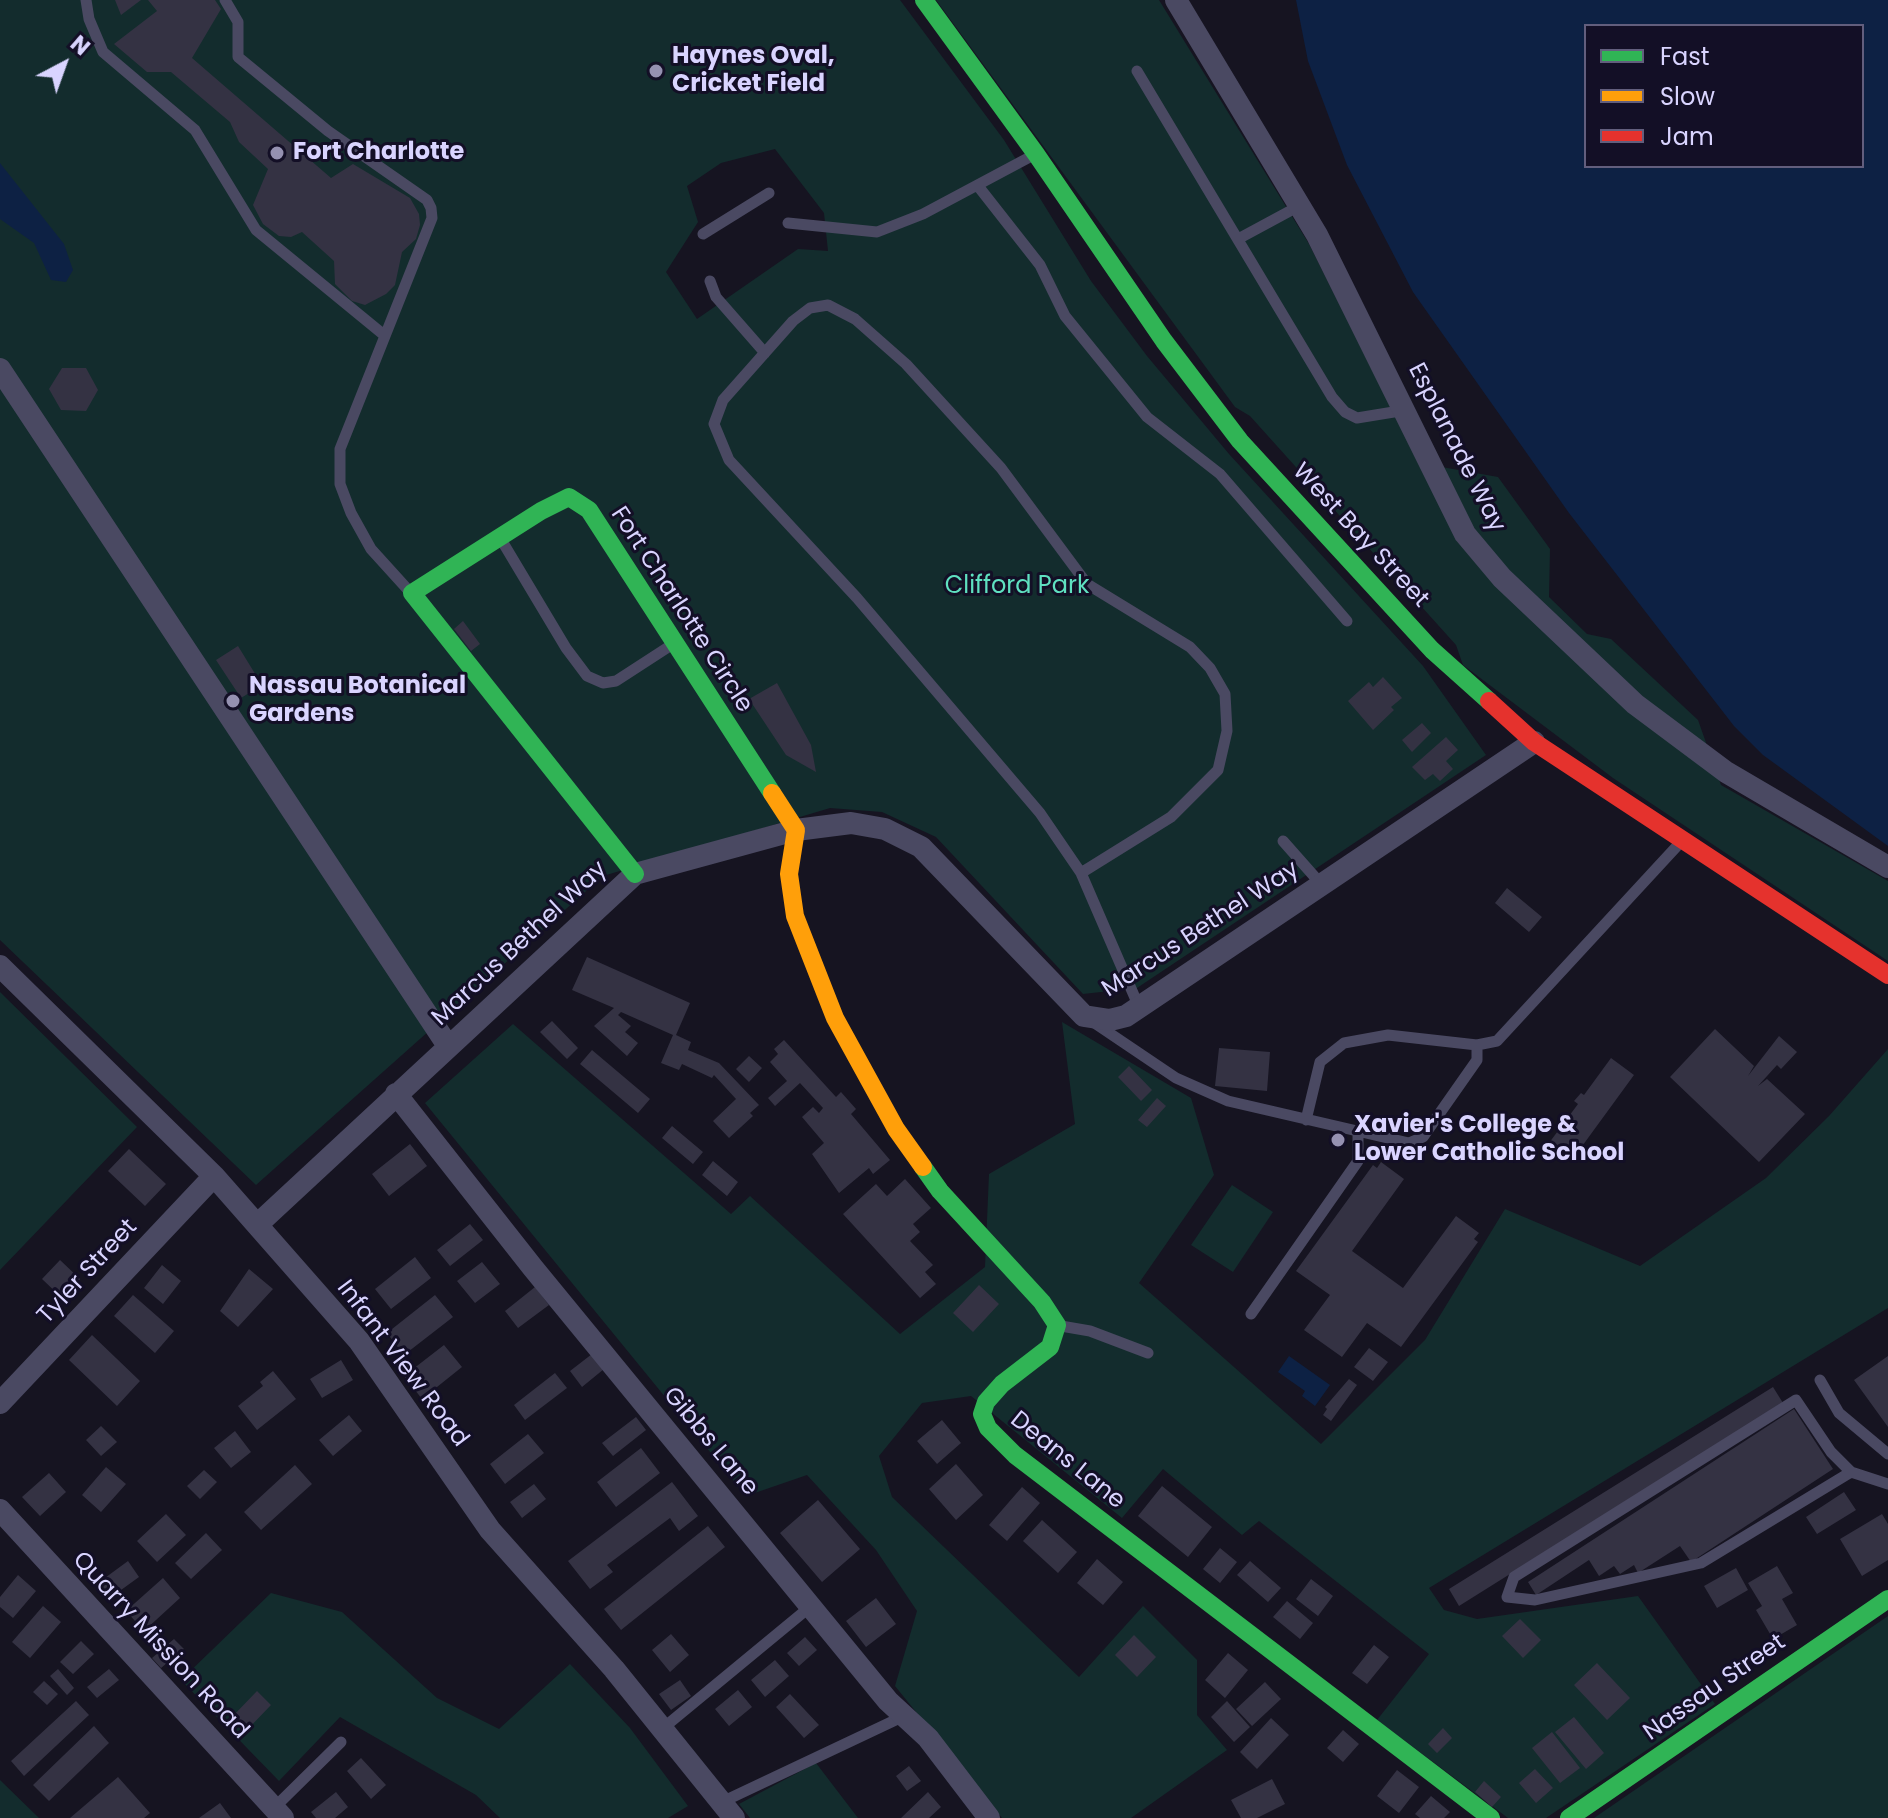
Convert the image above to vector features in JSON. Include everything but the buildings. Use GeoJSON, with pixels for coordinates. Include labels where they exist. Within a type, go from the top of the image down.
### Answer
{"type":"FeatureCollection","features":[{"type":"Feature","properties":{"kind":"main road","name":"West Bay Street"},"geometry":{"type":"LineString","coordinates":[[924,0],[1036,154],[1164,341],[1240,441],[1432,650],[1534,742],[1888,975]]}},
{"type":"Feature","properties":{"kind":"main road","name":"Fort Charlotte Circle"},"geometry":{"type":"LineString","coordinates":[[412,593],[557,501],[569,497],[579,501],[796,830]]}},
{"type":"Feature","properties":{"kind":"main road"},"geometry":{"type":"LineString","coordinates":[[412,593],[635,874]]}},
{"type":"Feature","properties":{"kind":"main road"},"geometry":{"type":"LineString","coordinates":[[796,830],[789,874],[795,916],[835,1018],[896,1129],[940,1191],[1042,1302],[1057,1325]]}},
{"type":"Feature","properties":{"kind":"main road","name":"Deans Lane"},"geometry":{"type":"LineString","coordinates":[[1057,1325],[1050,1347],[1002,1384],[986,1402],[982,1414],[988,1428],[1015,1455],[1491,1818]]}},
{"type":"Feature","properties":{"kind":"main road","name":"Nassau Street"},"geometry":{"type":"LineString","coordinates":[[1569,1818],[1888,1599]]}},
{"type":"Feature","properties":{"kind":"street","name":"Esplanade Way"},"geometry":{"type":"LineString","coordinates":[[1176,0],[1301,205],[1406,410],[1465,534],[1532,608],[1635,704],[1726,772],[1888,867]]}},
{"type":"Feature","properties":{"kind":"street"},"geometry":{"type":"LineString","coordinates":[[0,369],[448,1046]]}},
{"type":"Feature","properties":{"kind":"street","name":"Marcus Bethel Way"},"geometry":{"type":"LineString","coordinates":[[258,1224],[635,874],[796,830],[851,823],[885,829],[921,847],[1084,1016],[1110,1020],[1139,1007],[1534,742]]}},
{"type":"Feature","properties":{"kind":"street","name":"Infant View Road"},"geometry":{"type":"LineString","coordinates":[[0,966],[214,1176],[359,1341],[490,1530],[728,1810]]}},
{"type":"Feature","properties":{"kind":"street","name":"Gibbs Lane"},"geometry":{"type":"LineString","coordinates":[[396,1094],[533,1268],[904,1716],[928,1738],[989,1818]]}},
{"type":"Feature","properties":{"kind":"street","name":"Tyler Street"},"geometry":{"type":"LineString","coordinates":[[0,1403],[214,1176]]}},
{"type":"Feature","properties":{"kind":"street","name":"Quarry Mission Road"},"geometry":{"type":"LineString","coordinates":[[0,1510],[278,1813]]}},
{"type":"Feature","properties":{"kind":"lane"},"geometry":{"type":"LineString","coordinates":[[86,0],[89,19],[103,52],[195,130],[256,230],[384,335]]}},
{"type":"Feature","properties":{"kind":"lane"},"geometry":{"type":"LineString","coordinates":[[225,0],[238,22],[238,57],[328,131],[427,200],[432,218],[340,449],[340,484],[351,513],[371,549],[412,593]]}},
{"type":"Feature","properties":{"kind":"lane"},"geometry":{"type":"LineString","coordinates":[[1137,71],[1332,397],[1345,412],[1357,418],[1406,410]]}},
{"type":"Feature","properties":{"kind":"lane"},"geometry":{"type":"LineString","coordinates":[[788,223],[877,232],[978,186],[1036,154]]}},
{"type":"Feature","properties":{"kind":"lane"},"geometry":{"type":"LineString","coordinates":[[978,186],[1040,265],[1065,316],[1147,417],[1220,474],[1347,621]]}},
{"type":"Feature","properties":{"kind":"lane"},"geometry":{"type":"LineString","coordinates":[[703,234],[769,193]]}},
{"type":"Feature","properties":{"kind":"lane"},"geometry":{"type":"LineString","coordinates":[[1238,239],[1301,205]]}},
{"type":"Feature","properties":{"kind":"lane"},"geometry":{"type":"LineString","coordinates":[[710,281],[716,297],[765,353]]}},
{"type":"Feature","properties":{"kind":"lane"},"geometry":{"type":"LineString","coordinates":[[1081,873],[1171,817],[1218,770],[1227,731],[1225,694],[1210,668],[1190,647],[1087,584],[1001,468],[906,364],[855,319],[828,305],[810,308],[793,321],[723,400],[714,424],[729,460],[857,598],[1030,801],[1081,873],[1139,1007]]}},
{"type":"Feature","properties":{"kind":"lane"},"geometry":{"type":"LineString","coordinates":[[500,537],[566,648],[587,676],[603,683],[616,681],[674,644]]}},
{"type":"Feature","properties":{"kind":"lane"},"geometry":{"type":"LineString","coordinates":[[1306,1120],[1320,1062],[1344,1043],[1388,1035],[1477,1045],[1497,1041],[1684,840]]}},
{"type":"Feature","properties":{"kind":"lane"},"geometry":{"type":"LineString","coordinates":[[1283,841],[1321,884]]}},
{"type":"Feature","properties":{"kind":"lane"},"geometry":{"type":"LineString","coordinates":[[1084,1016],[1176,1078],[1228,1101],[1409,1143],[1423,1137],[1477,1060],[1477,1045]]}},
{"type":"Feature","properties":{"kind":"lane"},"geometry":{"type":"LineString","coordinates":[[1251,1314],[1358,1161],[1358,1132]]}},
{"type":"Feature","properties":{"kind":"lane"},"geometry":{"type":"LineString","coordinates":[[1057,1325],[1090,1331],[1148,1353]]}},
{"type":"Feature","properties":{"kind":"lane"},"geometry":{"type":"LineString","coordinates":[[1820,1380],[1839,1413],[1888,1454]]}},
{"type":"Feature","properties":{"kind":"lane"},"geometry":{"type":"LineString","coordinates":[[1851,1472],[1701,1563],[1535,1600],[1507,1597],[1514,1577],[1796,1400],[1831,1452],[1851,1472],[1888,1484]]}},
{"type":"Feature","properties":{"kind":"lane"},"geometry":{"type":"LineString","coordinates":[[662,1729],[811,1605]]}},
{"type":"Feature","properties":{"kind":"lane"},"geometry":{"type":"LineString","coordinates":[[728,1810],[904,1716]]}},
{"type":"Feature","properties":{"kind":"lane"},"geometry":{"type":"LineString","coordinates":[[278,1813],[341,1742]]}},
{"type":"Feature","properties":{"kind":"green space","name":"Clifford Park"},"geometry":{"type":"Polygon","coordinates":[[[0,0],[900,0],[1004,140],[1091,281],[1147,356],[1229,454],[1423,666],[1486,755],[1137,988],[1083,994],[936,837],[882,812],[830,808],[603,876],[256,1185],[0,940],[0,0]],[[775,149],[721,163],[687,186],[698,222],[666,272],[697,319],[798,249],[828,251],[824,213],[775,149]]]}},
{"type":"Feature","properties":{"kind":"green space"},"geometry":{"type":"Polygon","coordinates":[[[936,0],[1159,0],[1309,244],[1419,463],[1498,477],[1550,549],[1549,597],[1587,634],[1611,639],[1698,720],[1721,785],[1888,881],[1888,961],[1613,778],[1463,665],[1456,645],[1250,416],[1235,407],[936,0]]]}},
{"type":"Feature","properties":{"kind":"green space"},"geometry":{"type":"Polygon","coordinates":[[[0,992],[137,1127],[0,1270],[0,992]]]}},
{"type":"Feature","properties":{"kind":"green space"},"geometry":{"type":"Polygon","coordinates":[[[1062,1022],[1191,1098],[1214,1175],[1139,1283],[1321,1444],[1425,1340],[1505,1209],[1640,1266],[1766,1178],[1829,1116],[1888,1049],[1888,1308],[1429,1588],[1444,1610],[1477,1619],[1638,1596],[1715,1704],[1546,1818],[1508,1818],[1377,1720],[1429,1654],[1259,1521],[1242,1535],[1163,1469],[1122,1518],[971,1396],[922,1403],[879,1456],[892,1497],[1079,1677],[1143,1606],[1197,1660],[1197,1715],[1227,1750],[1131,1818],[1002,1818],[895,1686],[917,1611],[876,1550],[807,1475],[746,1496],[425,1103],[513,1024],[731,1214],[750,1196],[900,1334],[985,1267],[989,1174],[1075,1124],[1062,1022]]]}},
{"type":"Feature","properties":{"kind":"green space"},"geometry":{"type":"Polygon","coordinates":[[[1232,1185],[1273,1212],[1233,1272],[1191,1245],[1232,1185]]]}},
{"type":"Feature","properties":{"kind":"green space"},"geometry":{"type":"Polygon","coordinates":[[[271,1593],[342,1612],[437,1698],[499,1729],[570,1664],[630,1728],[688,1806],[668,1818],[500,1818],[476,1795],[340,1717],[279,1781],[181,1680],[271,1593]]]}},
{"type":"Feature","properties":{"kind":"green space"},"geometry":{"type":"Polygon","coordinates":[[[1888,1616],[1888,1818],[1594,1818],[1888,1616]]]}},
{"type":"Feature","properties":{"kind":"green space"},"geometry":{"type":"Polygon","coordinates":[[[816,1763],[858,1818],[750,1818],[739,1804],[816,1763]]]}},
{"type":"Feature","properties":{"kind":"green space"},"geometry":{"type":"Polygon","coordinates":[[[0,1780],[39,1818],[0,1818],[0,1780]]]}},
{"type":"Feature","properties":{"kind":"water"},"geometry":{"type":"Polygon","coordinates":[[[1296,0],[1888,0],[1888,846],[1763,755],[1734,726],[1569,513],[1413,292],[1347,165],[1308,61],[1296,0]]]}},
{"type":"Feature","properties":{"kind":"water"},"geometry":{"type":"Polygon","coordinates":[[[0,163],[64,244],[73,270],[66,282],[51,280],[34,243],[0,219],[0,163]]]}},
{"type":"Feature","properties":{"kind":"water"},"geometry":{"type":"Polygon","coordinates":[[[1289,1356],[1330,1385],[1315,1406],[1302,1396],[1305,1391],[1278,1372],[1289,1356]]]}},
{"type":"Feature","properties":{"kind":"traffic: fast"},"geometry":{"type":"LineString","coordinates":[[924,0],[1036,154],[1164,341],[1240,441],[1432,650],[1489,701]]}},
{"type":"Feature","properties":{"kind":"traffic: fast"},"geometry":{"type":"LineString","coordinates":[[635,874],[412,593],[541,511],[569,497],[589,510],[772,793]]}},
{"type":"Feature","properties":{"kind":"traffic: fast"},"geometry":{"type":"LineString","coordinates":[[923,1167],[940,1191],[1042,1302],[1057,1325],[1050,1347],[1002,1384],[986,1402],[982,1414],[988,1428],[1015,1455],[1491,1818]]}},
{"type":"Feature","properties":{"kind":"traffic: fast"},"geometry":{"type":"LineString","coordinates":[[1569,1818],[1888,1599]]}},
{"type":"Feature","properties":{"kind":"traffic: slow"},"geometry":{"type":"LineString","coordinates":[[772,793],[796,830],[789,874],[795,916],[835,1018],[896,1129],[923,1167]]}},
{"type":"Feature","properties":{"kind":"traffic: jam"},"geometry":{"type":"LineString","coordinates":[[1489,701],[1534,742],[1888,975]]}},
{"type":"Feature","properties":{"kind":"place","name":"Haynes Oval, Cricket Field"},"geometry":{"type":"Point","coordinates":[656,71]}},
{"type":"Feature","properties":{"kind":"place","name":"Fort Charlotte"},"geometry":{"type":"Point","coordinates":[277,153]}},
{"type":"Feature","properties":{"kind":"place","name":"Nassau Botanical Gardens"},"geometry":{"type":"Point","coordinates":[233,701]}},
{"type":"Feature","properties":{"kind":"place","name":"Xavier's College & Lower Catholic School"},"geometry":{"type":"Point","coordinates":[1338,1140]}}]}
